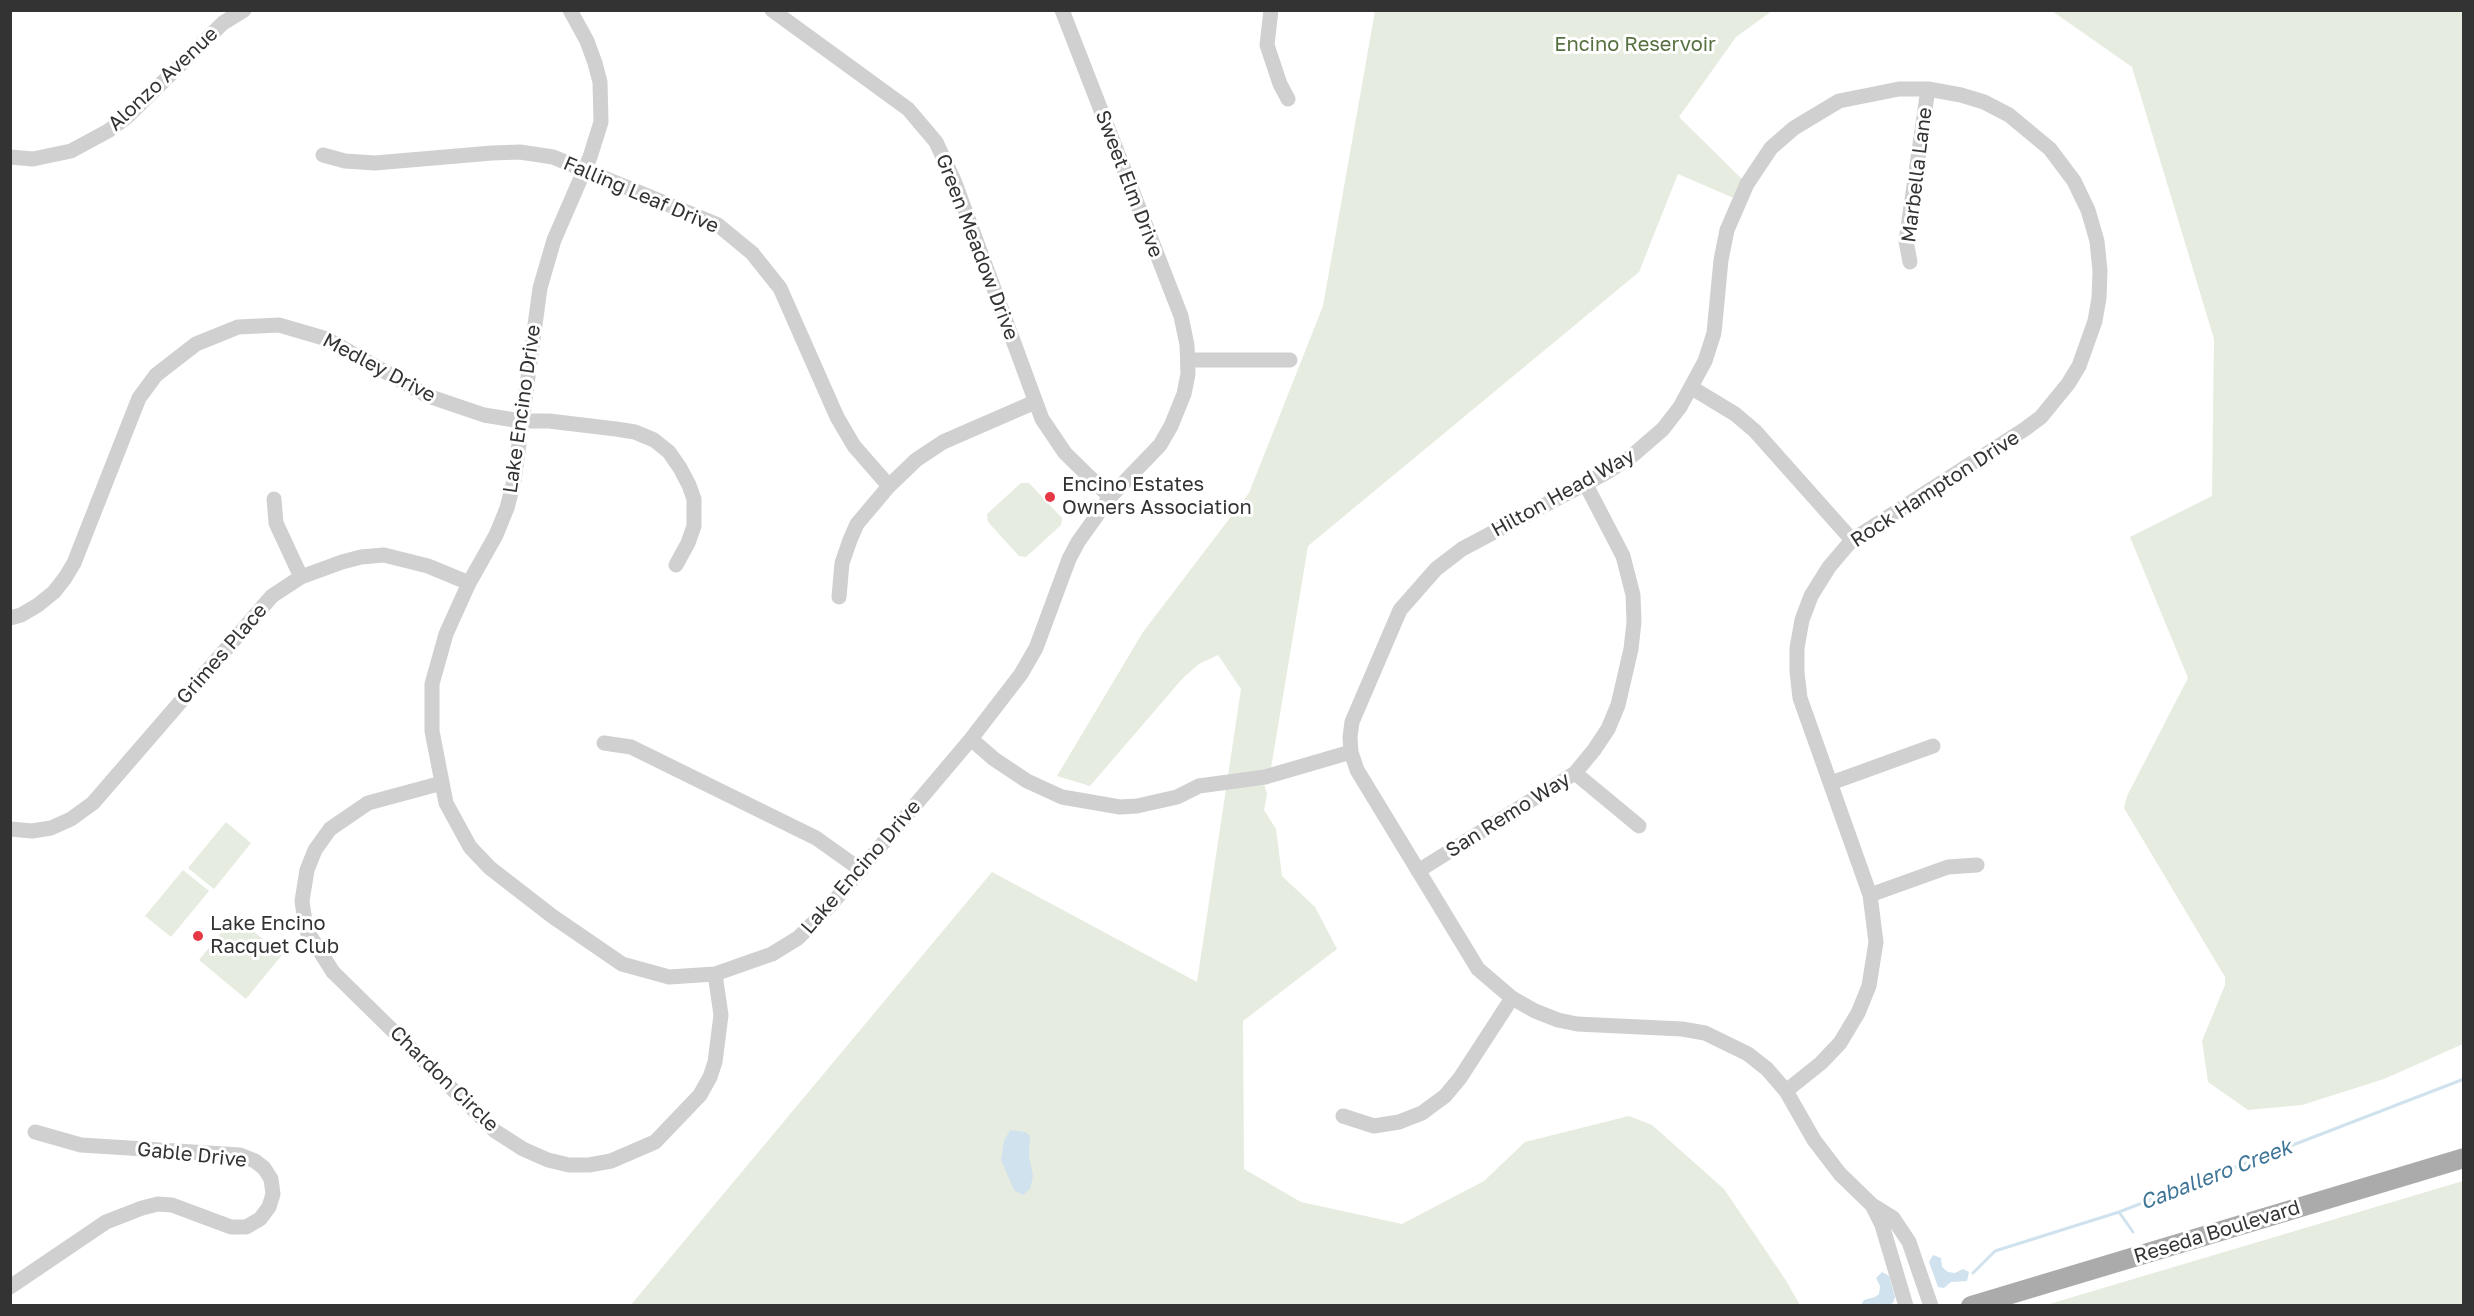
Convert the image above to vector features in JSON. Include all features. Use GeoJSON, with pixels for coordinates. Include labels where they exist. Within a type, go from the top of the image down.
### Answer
{"type":"FeatureCollection","features":[{"type":"Feature","properties":{"kind":"main road","name":"Reseda Boulevard"},"geometry":{"type":"LineString","coordinates":[[1971,1305],[2463,1158]]}},
{"type":"Feature","properties":{"kind":"street","name":"Alonzo Avenue"},"geometry":{"type":"LineString","coordinates":[[10,157],[33,159],[71,152],[108,131],[127,117],[223,23],[244,10]]}},
{"type":"Feature","properties":{"kind":"street","name":"Lake Encino Drive"},"geometry":{"type":"LineString","coordinates":[[560,10],[580,28]]}},
{"type":"Feature","properties":{"kind":"street","name":"Lake Encino Drive"},"geometry":{"type":"LineString","coordinates":[[570,10],[595,63],[602,101],[601,122],[584,170],[554,240],[540,288],[514,481],[507,508],[496,535],[469,583],[446,634],[432,684],[432,731],[446,803],[470,847],[490,868],[552,916],[622,964],[669,977],[715,974],[772,954],[798,938],[829,907],[971,739],[1026,666],[1048,620],[1073,550],[1110,497],[1160,445],[1171,426],[1184,394],[1188,360]]}},
{"type":"Feature","properties":{"kind":"street","name":"Green Meadow Drive"},"geometry":{"type":"LineString","coordinates":[[772,10],[908,109],[936,142],[955,183],[1035,402],[1047,427],[1065,453],[1110,497]]}},
{"type":"Feature","properties":{"kind":"street","name":"Sweet Elm Drive"},"geometry":{"type":"LineString","coordinates":[[1062,10],[1180,316],[1188,360]]}},
{"type":"Feature","properties":{"kind":"street"},"geometry":{"type":"LineString","coordinates":[[1271,10],[1267,45],[1280,84],[1288,99]]}},
{"type":"Feature","properties":{"kind":"street"},"geometry":{"type":"LineString","coordinates":[[212,11],[223,23]]}},
{"type":"Feature","properties":{"kind":"street","name":"Hilton Head Way"},"geometry":{"type":"LineString","coordinates":[[1928,89],[1899,89],[1839,101],[1794,128],[1771,148],[1742,193],[1727,230],[1721,260],[1714,333],[1705,361],[1680,407],[1647,445],[1609,471],[1462,549],[1437,568],[1416,589],[1400,610],[1388,634],[1352,722],[1351,752],[1358,770],[1478,969],[1512,998],[1535,1011],[1558,1020],[1577,1024],[1682,1029],[1727,1042],[1748,1054],[1767,1069],[1786,1091],[1814,1140],[1833,1166],[1872,1204],[1893,1218],[1909,1242],[1930,1305]]}},
{"type":"Feature","properties":{"kind":"street","name":"Marbella Lane"},"geometry":{"type":"LineString","coordinates":[[1910,262],[1906,241],[1928,89]]}},
{"type":"Feature","properties":{"kind":"street","name":"Rock Hampton Drive"},"geometry":{"type":"LineString","coordinates":[[1786,1091],[1821,1063],[1840,1042],[1858,1013],[1869,986],[1874,963],[1875,928],[1870,895],[1800,698],[1797,648],[1802,620],[1811,596],[1828,567],[1852,540],[2041,417],[2068,384],[2079,366],[2095,321],[2100,271],[2097,241],[2088,210],[2066,168],[2050,149],[2009,115],[1968,97],[1928,89]]}},
{"type":"Feature","properties":{"kind":"street","name":"Falling Leaf Drive"},"geometry":{"type":"LineString","coordinates":[[324,155],[345,161],[375,163],[520,152],[553,157],[718,225],[752,253],[780,288],[837,417],[854,446],[889,486]]}},
{"type":"Feature","properties":{"kind":"street","name":"Medley Drive"},"geometry":{"type":"LineString","coordinates":[[10,618],[21,615],[54,592],[70,570],[121,440],[144,390],[172,360],[196,344],[238,327],[279,325],[327,339],[402,382],[452,406],[484,415],[521,421],[549,421],[635,432],[654,440],[669,452],[689,484],[694,499],[694,526],[676,565]]}},
{"type":"Feature","properties":{"kind":"street"},"geometry":{"type":"LineString","coordinates":[[1188,360],[1290,360]]}},
{"type":"Feature","properties":{"kind":"street"},"geometry":{"type":"LineString","coordinates":[[1692,388],[1736,414],[1755,431],[1852,540]]}},
{"type":"Feature","properties":{"kind":"street"},"geometry":{"type":"LineString","coordinates":[[838,597],[842,563],[850,540],[858,524],[889,486],[916,460],[943,442],[1035,402]]}},
{"type":"Feature","properties":{"kind":"street","name":"San Remo Way"},"geometry":{"type":"LineString","coordinates":[[1418,871],[1575,773],[1608,729],[1625,677],[1634,622],[1634,595],[1623,556],[1585,483]]}},
{"type":"Feature","properties":{"kind":"street"},"geometry":{"type":"LineString","coordinates":[[274,499],[276,523],[301,577]]}},
{"type":"Feature","properties":{"kind":"street","name":"Grimes Place"},"geometry":{"type":"LineString","coordinates":[[10,829],[32,831],[51,828],[72,819],[93,803],[272,596],[301,577],[342,562],[384,555],[428,566],[469,583]]}},
{"type":"Feature","properties":{"kind":"street"},"geometry":{"type":"LineString","coordinates":[[971,739],[994,759],[1027,781],[1062,797],[1102,805],[1137,807],[1178,797],[1199,786],[1265,777],[1351,752]]}},
{"type":"Feature","properties":{"kind":"street"},"geometry":{"type":"LineString","coordinates":[[604,743],[631,747],[816,838],[861,870]]}},
{"type":"Feature","properties":{"kind":"street"},"geometry":{"type":"LineString","coordinates":[[1831,783],[1933,746]]}},
{"type":"Feature","properties":{"kind":"street"},"geometry":{"type":"LineString","coordinates":[[1575,773],[1639,826]]}},
{"type":"Feature","properties":{"kind":"street","name":"Chardon Circle"},"geometry":{"type":"LineString","coordinates":[[442,783],[368,803],[330,829],[315,850],[308,870],[302,901],[304,915],[307,931],[333,972],[495,1131],[523,1149],[548,1160],[569,1165],[589,1165],[611,1161],[655,1142],[699,1095],[710,1077],[715,1062],[721,1015],[715,974]]}},
{"type":"Feature","properties":{"kind":"street"},"geometry":{"type":"LineString","coordinates":[[1870,895],[1948,867],[1977,865]]}},
{"type":"Feature","properties":{"kind":"street"},"geometry":{"type":"LineString","coordinates":[[1343,1116],[1374,1126],[1399,1122],[1422,1113],[1445,1096],[1460,1077],[1512,998]]}},
{"type":"Feature","properties":{"kind":"street","name":"Gable Drive"},"geometry":{"type":"LineString","coordinates":[[10,1287],[106,1222],[142,1208],[158,1204],[172,1205],[231,1227],[246,1227],[260,1220],[269,1207],[273,1194],[271,1179],[264,1168],[255,1161],[240,1155],[81,1145],[34,1132]]}},
{"type":"Feature","properties":{"kind":"street"},"geometry":{"type":"LineString","coordinates":[[1872,1204],[1884,1233],[1906,1305]]}},
{"type":"Feature","properties":{"kind":"green space","name":"Encino Reservoir"},"geometry":{"type":"Polygon","coordinates":[[[1375,11],[1772,11],[1736,37],[1679,117],[1745,182],[1736,199],[1678,174],[1639,272],[1308,546],[1271,768],[1264,784],[1267,794],[1264,810],[1276,829],[1282,876],[1315,907],[1337,949],[1243,1021],[1244,1169],[1301,1202],[1402,1224],[1484,1181],[1525,1142],[1629,1116],[1652,1125],[1724,1189],[1800,1305],[630,1306],[992,872],[1197,982],[1241,689],[1218,655],[1199,664],[1182,679],[1090,786],[1057,776],[1143,632],[1249,493],[1323,306],[1375,11]]]}},
{"type":"Feature","properties":{"kind":"green space"},"geometry":{"type":"Polygon","coordinates":[[[2052,11],[2463,11],[2463,1044],[2384,1079],[2302,1105],[2248,1110],[2208,1082],[2202,1041],[2225,985],[2225,977],[2124,808],[2127,796],[2188,678],[2130,537],[2212,496],[2214,339],[2132,67],[2052,11]]]}},
{"type":"Feature","properties":{"kind":"green space"},"geometry":{"type":"Polygon","coordinates":[[[1021,483],[1029,483],[1062,518],[1061,525],[1026,557],[1019,556],[988,522],[987,514],[1021,483]]]}},
{"type":"Feature","properties":{"kind":"green space"},"geometry":{"type":"Polygon","coordinates":[[[226,822],[251,843],[214,889],[188,868],[226,822]]]}},
{"type":"Feature","properties":{"kind":"green space"},"geometry":{"type":"Polygon","coordinates":[[[183,870],[209,891],[171,937],[145,916],[183,870]]]}},
{"type":"Feature","properties":{"kind":"green space"},"geometry":{"type":"Polygon","coordinates":[[[235,916],[282,955],[246,999],[199,960],[235,916]]]}},
{"type":"Feature","properties":{"kind":"green space"},"geometry":{"type":"Polygon","coordinates":[[[2463,1181],[2463,1305],[2046,1305],[2463,1181]]]}},
{"type":"Feature","properties":{"kind":"water"},"geometry":{"type":"Polygon","coordinates":[[[1010,1130],[1025,1132],[1030,1136],[1029,1155],[1033,1176],[1030,1189],[1023,1195],[1014,1190],[1001,1160],[1004,1141],[1010,1130]]]}},
{"type":"Feature","properties":{"kind":"water"},"geometry":{"type":"Polygon","coordinates":[[[1933,1255],[1941,1258],[1942,1267],[1948,1272],[1955,1273],[1963,1269],[1969,1272],[1967,1281],[1951,1282],[1944,1288],[1938,1287],[1929,1262],[1933,1255]]]}},
{"type":"Feature","properties":{"kind":"water"},"geometry":{"type":"Polygon","coordinates":[[[1882,1272],[1889,1276],[1895,1297],[1893,1303],[1861,1305],[1864,1300],[1879,1294],[1880,1286],[1876,1278],[1882,1272]]]}},
{"type":"Feature","properties":{"kind":"waterway","name":"Caballero Creek"},"geometry":{"type":"LineString","coordinates":[[1973,1273],[1995,1251],[2119,1212],[2464,1079]]}},
{"type":"Feature","properties":{"kind":"waterway"},"geometry":{"type":"LineString","coordinates":[[2119,1212],[2133,1232]]}},
{"type":"Feature","properties":{"kind":"place","name":"Encino Estates Owners Association"},"geometry":{"type":"Point","coordinates":[1050,497]}},
{"type":"Feature","properties":{"kind":"place","name":"Lake Encino Racquet Club"},"geometry":{"type":"Point","coordinates":[198,936]}}]}
